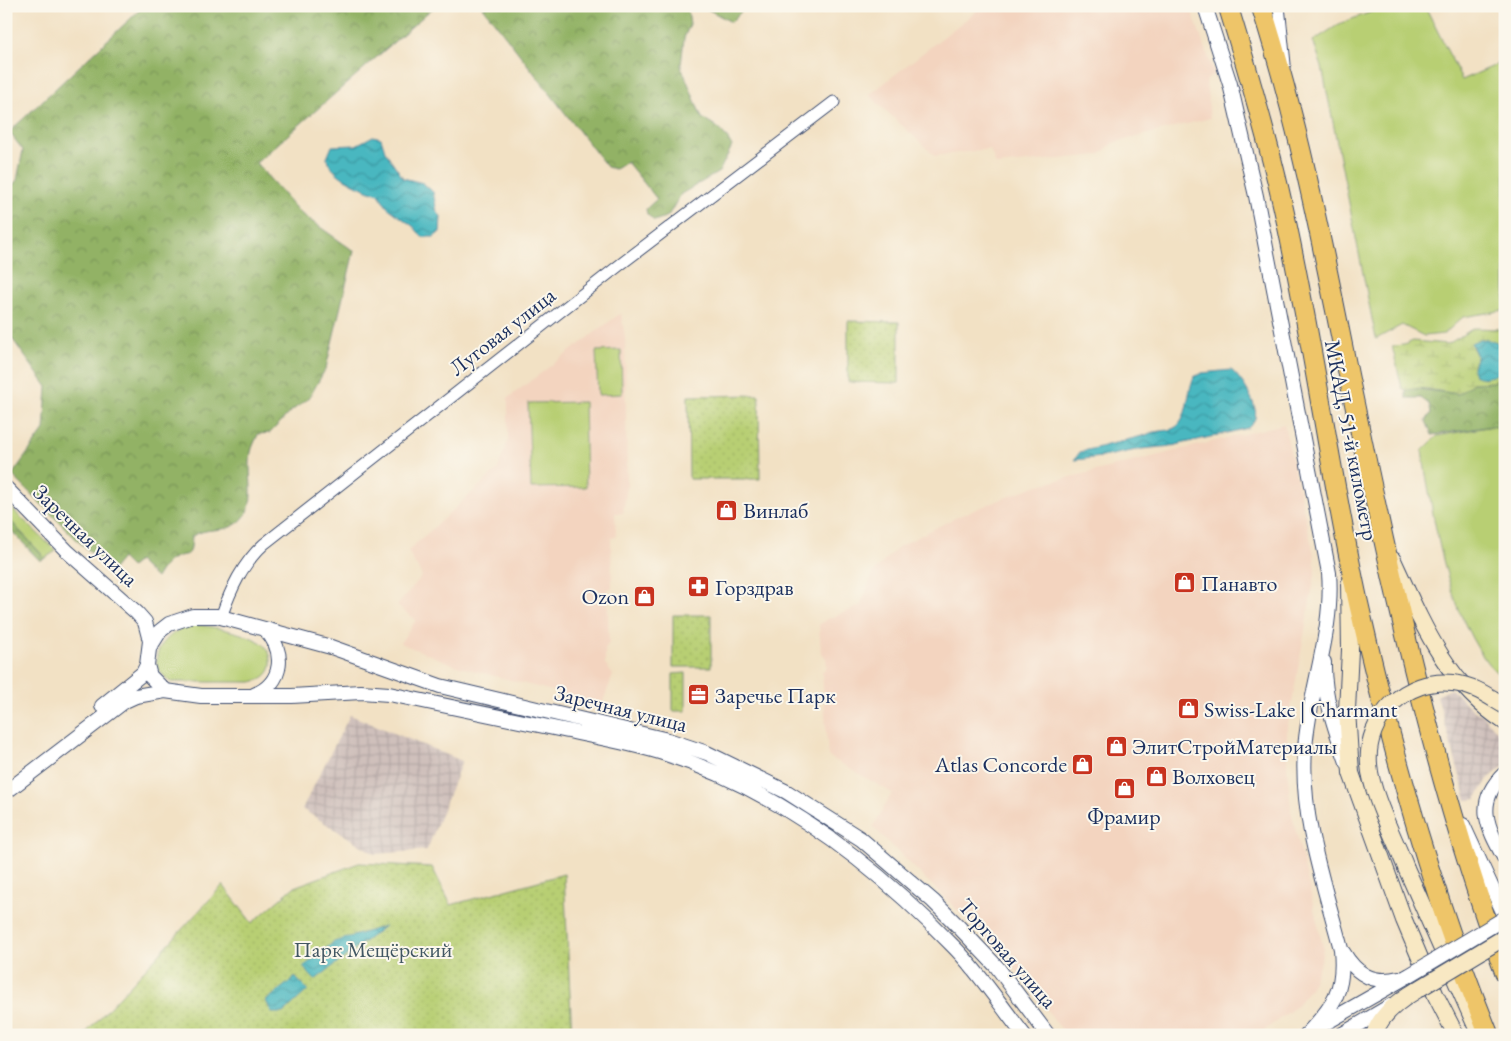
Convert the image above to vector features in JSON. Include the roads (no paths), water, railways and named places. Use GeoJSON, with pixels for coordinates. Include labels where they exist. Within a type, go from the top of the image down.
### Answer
{"type":"FeatureCollection","features":[{"type":"Feature","properties":{"kind":"highway","name":"МКАД, 51-й километр"},"geometry":{"type":"LineString","coordinates":[[1228,6],[1255,95],[1282,202],[1358,599],[1391,734],[1434,882],[1489,1035]]}},
{"type":"Feature","properties":{"kind":"highway","name":"МКАД, 51-й километр"},"geometry":{"type":"LineString","coordinates":[[1261,6],[1290,105],[1312,195],[1382,534],[1420,699],[1440,776],[1469,870],[1505,973]]}},
{"type":"Feature","properties":{"kind":"main road"},"geometry":{"type":"LineString","coordinates":[[1382,534],[1437,651],[1466,690],[1505,722]]}},
{"type":"Feature","properties":{"kind":"main road"},"geometry":{"type":"LineString","coordinates":[[1347,539],[1350,650],[1348,736],[1351,773],[1404,920],[1456,1035]]}},
{"type":"Feature","properties":{"kind":"main road"},"geometry":{"type":"LineString","coordinates":[[1480,1035],[1406,868],[1370,774],[1370,743],[1382,714],[1396,700],[1409,691],[1424,685],[1444,682],[1474,688],[1505,706]]}},
{"type":"Feature","properties":{"kind":"main road"},"geometry":{"type":"LineString","coordinates":[[1374,1035],[1378,1025],[1400,1000],[1505,937]]}},
{"type":"Feature","properties":{"kind":"street"},"geometry":{"type":"LineString","coordinates":[[1205,6],[1230,84],[1256,196],[1327,554],[1330,588],[1325,631],[1307,725],[1305,752],[1311,833],[1341,949],[1342,976],[1336,1000],[1330,1011],[1306,1035]]}},
{"type":"Feature","properties":{"kind":"street"},"geometry":{"type":"LineString","coordinates":[[1279,6],[1290,105]]}},
{"type":"Feature","properties":{"kind":"street","name":"Луговая улица"},"geometry":{"type":"LineString","coordinates":[[221,617],[237,577],[264,544],[621,264],[834,102]]}},
{"type":"Feature","properties":{"kind":"street","name":"Заречная улица"},"geometry":{"type":"LineString","coordinates":[[6,488],[68,552],[138,613],[145,622],[150,647],[148,665]]}},
{"type":"Feature","properties":{"kind":"street","name":"Заречная улица"},"geometry":{"type":"LineString","coordinates":[[138,613],[169,624],[193,616],[221,617],[331,647],[440,686],[659,737],[707,752],[748,771],[826,815],[861,839],[933,901]]}},
{"type":"Feature","properties":{"kind":"street"},"geometry":{"type":"LineString","coordinates":[[150,647],[169,624]]}},
{"type":"Feature","properties":{"kind":"street"},"geometry":{"type":"LineString","coordinates":[[253,696],[270,685],[277,676],[280,666],[276,643],[265,629]]}},
{"type":"Feature","properties":{"kind":"street"},"geometry":{"type":"LineString","coordinates":[[1325,631],[1324,667],[1327,691],[1334,722],[1351,773]]}},
{"type":"Feature","properties":{"kind":"street"},"geometry":{"type":"LineString","coordinates":[[148,665],[150,676],[165,691]]}},
{"type":"Feature","properties":{"kind":"street"},"geometry":{"type":"LineString","coordinates":[[6,780],[116,696],[143,673],[148,665]]}},
{"type":"Feature","properties":{"kind":"street","name":"Заречная улица"},"geometry":{"type":"LineString","coordinates":[[6,792],[125,701],[136,696],[165,691],[201,696],[361,692],[389,694],[662,752],[740,782],[818,828],[850,853],[920,915]]}},
{"type":"Feature","properties":{"kind":"street"},"geometry":{"type":"LineString","coordinates":[[1505,773],[1490,792],[1486,812],[1493,838],[1505,859]]}},
{"type":"Feature","properties":{"kind":"street"},"geometry":{"type":"LineString","coordinates":[[1306,1035],[1505,917],[1440,776]]}},
{"type":"Feature","properties":{"kind":"street","name":"Торговая улица"},"geometry":{"type":"LineString","coordinates":[[933,901],[997,967],[1048,1035]]}},
{"type":"Feature","properties":{"kind":"street","name":"Торговая улица"},"geometry":{"type":"LineString","coordinates":[[920,915],[954,947],[1024,1035]]}},
{"type":"Feature","properties":{"kind":"street"},"geometry":{"type":"LineString","coordinates":[[1341,949],[1351,965],[1368,978],[1393,980],[1408,976]]}},
{"type":"Feature","properties":{"kind":"street"},"geometry":{"type":"LineString","coordinates":[[1340,1035],[1400,1000]]}},
{"type":"Feature","properties":{"kind":"water"},"geometry":{"type":"Polygon","coordinates":[[[373,136],[381,138],[385,151],[403,178],[423,183],[433,192],[437,212],[441,216],[440,232],[434,237],[422,237],[414,227],[387,207],[379,194],[348,181],[329,165],[327,158],[332,146],[356,145],[373,136]]]}},
{"type":"Feature","properties":{"kind":"water"},"geometry":{"type":"Polygon","coordinates":[[[1480,339],[1494,341],[1505,346],[1505,369],[1486,377],[1474,375],[1472,370],[1477,356],[1471,343],[1480,339]]]}},
{"type":"Feature","properties":{"kind":"water"},"geometry":{"type":"Polygon","coordinates":[[[1231,370],[1244,385],[1252,399],[1256,413],[1253,422],[1248,428],[1172,446],[1074,460],[1080,452],[1153,432],[1172,429],[1181,421],[1184,414],[1194,377],[1202,373],[1231,370]]]}},
{"type":"Feature","properties":{"kind":"water"},"geometry":{"type":"Polygon","coordinates":[[[385,926],[315,980],[303,967],[334,942],[385,926]]]}},
{"type":"Feature","properties":{"kind":"water"},"geometry":{"type":"Polygon","coordinates":[[[295,977],[308,990],[283,1013],[272,1013],[266,1001],[295,977]]]}},
{"type":"Feature","properties":{"kind":"place","name":"Винлаб"},"geometry":{"type":"Point","coordinates":[727,510]}},
{"type":"Feature","properties":{"kind":"place","name":"Панавто"},"geometry":{"type":"Point","coordinates":[1185,583]}},
{"type":"Feature","properties":{"kind":"place","name":"Горздрав"},"geometry":{"type":"Point","coordinates":[699,587]}},
{"type":"Feature","properties":{"kind":"place","name":"Ozon"},"geometry":{"type":"Point","coordinates":[645,596]}},
{"type":"Feature","properties":{"kind":"place","name":"Заречье Парк"},"geometry":{"type":"Point","coordinates":[699,695]}},
{"type":"Feature","properties":{"kind":"place","name":"Swiss-Lake | Charmant"},"geometry":{"type":"Point","coordinates":[1188,709]}},
{"type":"Feature","properties":{"kind":"place","name":"ЭлитСтройМатериалы"},"geometry":{"type":"Point","coordinates":[1116,746]}},
{"type":"Feature","properties":{"kind":"place","name":"Atlas Concorde"},"geometry":{"type":"Point","coordinates":[1083,764]}},
{"type":"Feature","properties":{"kind":"place","name":"Волховец"},"geometry":{"type":"Point","coordinates":[1156,776]}},
{"type":"Feature","properties":{"kind":"place","name":"Фрамир"},"geometry":{"type":"Point","coordinates":[1124,789]}},
{"type":"Feature","properties":{"kind":"park label","name":"Парк Мещёрский"},"geometry":{"type":"Point","coordinates":[373,949]}}]}
